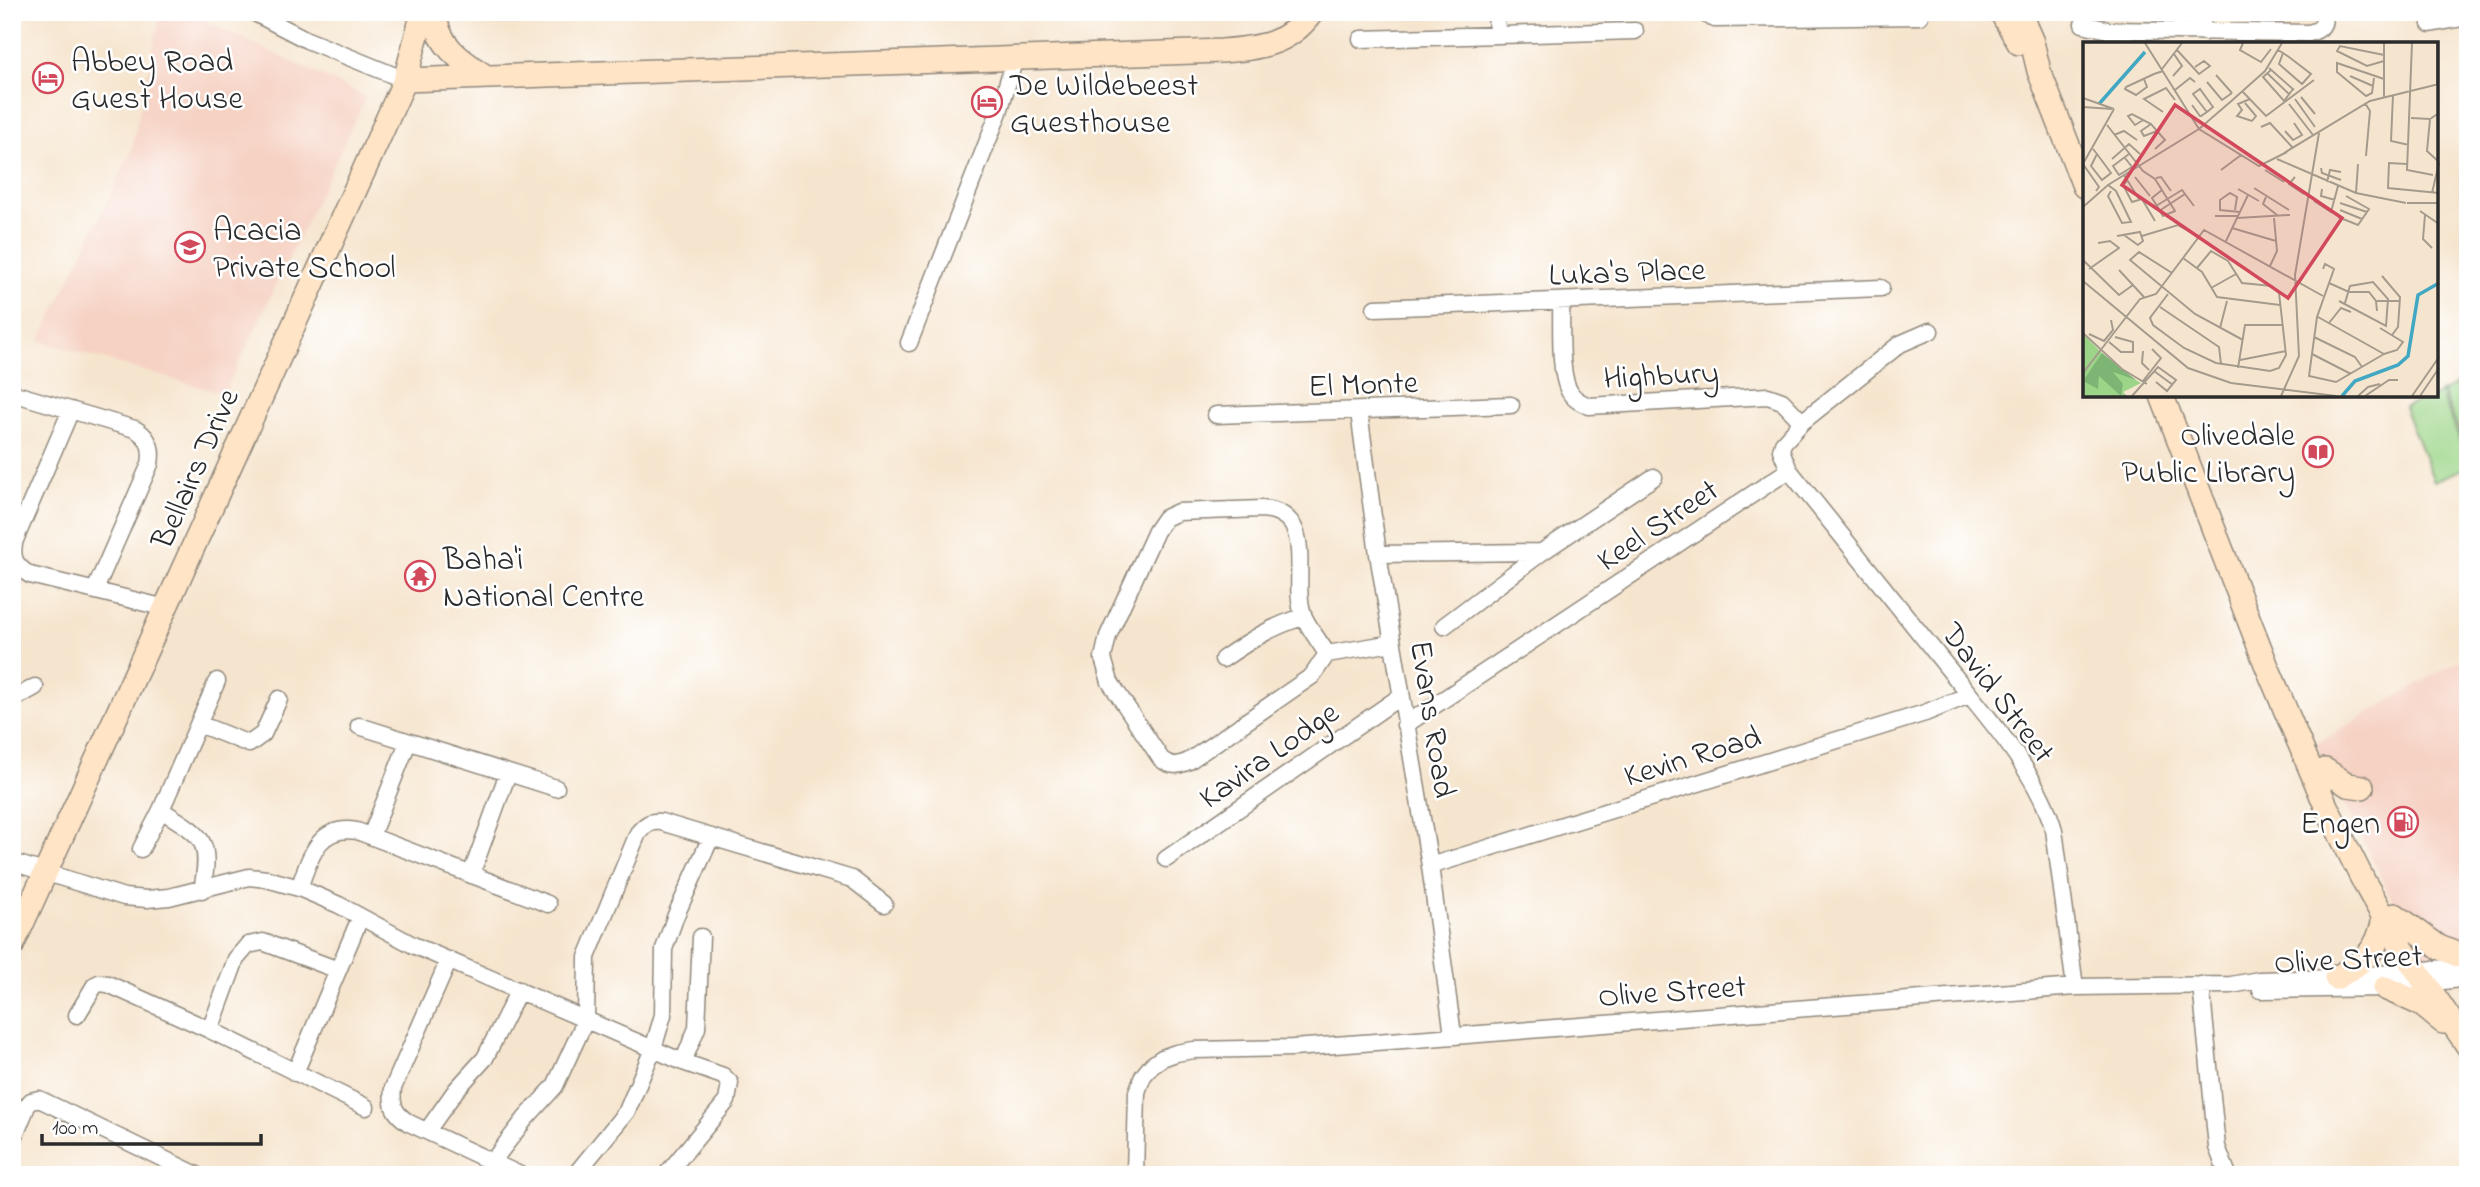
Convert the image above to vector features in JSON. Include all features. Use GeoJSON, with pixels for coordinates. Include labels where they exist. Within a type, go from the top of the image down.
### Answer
{"type":"FeatureCollection","features":[{"type":"Feature","properties":{"kind":"street"},"geometry":{"type":"LineString","coordinates":[[253,12],[307,40],[405,80],[1222,51],[1277,43],[1298,28],[1312,12]]}},
{"type":"Feature","properties":{"kind":"street","name":"Bellairs Drive"},"geometry":{"type":"LineString","coordinates":[[12,946],[405,80],[424,12]]}},
{"type":"Feature","properties":{"kind":"street"},"geometry":{"type":"LineString","coordinates":[[435,12],[438,30],[451,52],[485,76]]}},
{"type":"Feature","properties":{"kind":"street"},"geometry":{"type":"LineString","coordinates":[[1496,12],[1497,34]]}},
{"type":"Feature","properties":{"kind":"street"},"geometry":{"type":"LineString","coordinates":[[1701,12],[1714,19],[1920,16]]}},
{"type":"Feature","properties":{"kind":"street"},"geometry":{"type":"LineString","coordinates":[[2001,12],[2039,71]]}},
{"type":"Feature","properties":{"kind":"street"},"geometry":{"type":"LineString","coordinates":[[2019,12],[2083,183]]}},
{"type":"Feature","properties":{"kind":"street"},"geometry":{"type":"LineString","coordinates":[[2198,12],[2205,32]]}},
{"type":"Feature","properties":{"kind":"street"},"geometry":{"type":"LineString","coordinates":[[2083,24],[2108,30],[2309,33],[2322,27],[2323,12]]}},
{"type":"Feature","properties":{"kind":"street"},"geometry":{"type":"LineString","coordinates":[[2430,24],[2468,17]]}},
{"type":"Feature","properties":{"kind":"street"},"geometry":{"type":"LineString","coordinates":[[1362,39],[1635,31]]}},
{"type":"Feature","properties":{"kind":"street"},"geometry":{"type":"LineString","coordinates":[[909,343],[999,112],[1015,58]]}},
{"type":"Feature","properties":{"kind":"street","name":"Luka's Place"},"geometry":{"type":"LineString","coordinates":[[1375,308],[1881,288]]}},
{"type":"Feature","properties":{"kind":"street","name":"Highbury"},"geometry":{"type":"LineString","coordinates":[[1561,302],[1564,379],[1573,397],[1580,403],[1589,406],[1768,396],[1782,401],[1802,422]]}},
{"type":"Feature","properties":{"kind":"street"},"geometry":{"type":"LineString","coordinates":[[1789,470],[1783,458],[1783,443],[1802,422],[1900,344],[1930,331]]}},
{"type":"Feature","properties":{"kind":"street"},"geometry":{"type":"LineString","coordinates":[[12,393],[135,429],[144,434],[152,454],[95,590]]}},
{"type":"Feature","properties":{"kind":"street"},"geometry":{"type":"LineString","coordinates":[[2162,397],[2314,780],[2389,916],[2467,1037]]}},
{"type":"Feature","properties":{"kind":"street"},"geometry":{"type":"LineString","coordinates":[[2172,397],[2281,672],[2389,916],[2439,947],[2468,959]]}},
{"type":"Feature","properties":{"kind":"street","name":"El Monte"},"geometry":{"type":"LineString","coordinates":[[1216,415],[1511,405]]}},
{"type":"Feature","properties":{"kind":"street"},"geometry":{"type":"LineString","coordinates":[[71,410],[15,540],[15,564],[30,575],[166,608]]}},
{"type":"Feature","properties":{"kind":"street","name":"Evans Road"},"geometry":{"type":"LineString","coordinates":[[1359,412],[1378,554],[1430,866],[1453,1035]]}},
{"type":"Feature","properties":{"kind":"street","name":"David Street"},"geometry":{"type":"LineString","coordinates":[[1789,470],[1969,695],[2025,769],[2049,811],[2054,830],[2075,986]]}},
{"type":"Feature","properties":{"kind":"street","name":"Keel Street"},"geometry":{"type":"LineString","coordinates":[[1405,726],[1789,470]]}},
{"type":"Feature","properties":{"kind":"street"},"geometry":{"type":"LineString","coordinates":[[1444,626],[1542,552],[1654,477]]}},
{"type":"Feature","properties":{"kind":"street"},"geometry":{"type":"LineString","coordinates":[[1327,654],[1303,617],[1298,543],[1292,522],[1275,510],[1262,509],[1172,513],[1165,518],[1156,531],[1108,636],[1103,659],[1106,671],[1161,759],[1171,765],[1179,765],[1312,676],[1327,654],[1393,643]]}},
{"type":"Feature","properties":{"kind":"street"},"geometry":{"type":"LineString","coordinates":[[1378,554],[1542,552]]}},
{"type":"Feature","properties":{"kind":"street"},"geometry":{"type":"LineString","coordinates":[[1223,659],[1263,632],[1303,617]]}},
{"type":"Feature","properties":{"kind":"street"},"geometry":{"type":"LineString","coordinates":[[141,849],[218,681]]}},
{"type":"Feature","properties":{"kind":"street"},"geometry":{"type":"LineString","coordinates":[[12,699],[35,687]]}},
{"type":"Feature","properties":{"kind":"street","name":"Kevin Road"},"geometry":{"type":"LineString","coordinates":[[1430,866],[1925,713],[1969,695]]}},
{"type":"Feature","properties":{"kind":"street","name":"Kavira Lodge"},"geometry":{"type":"LineString","coordinates":[[1166,859],[1401,696]]}},
{"type":"Feature","properties":{"kind":"street"},"geometry":{"type":"LineString","coordinates":[[199,724],[249,744],[263,734],[279,699]]}},
{"type":"Feature","properties":{"kind":"street"},"geometry":{"type":"LineString","coordinates":[[359,726],[556,788]]}},
{"type":"Feature","properties":{"kind":"street"},"geometry":{"type":"LineString","coordinates":[[371,836],[408,742]]}},
{"type":"Feature","properties":{"kind":"street"},"geometry":{"type":"LineString","coordinates":[[2325,770],[2348,785],[2362,787]]}},
{"type":"Feature","properties":{"kind":"street"},"geometry":{"type":"LineString","coordinates":[[471,875],[508,773]]}},
{"type":"Feature","properties":{"kind":"street"},"geometry":{"type":"LineString","coordinates":[[160,810],[199,836],[205,846],[207,858],[202,890]]}},
{"type":"Feature","properties":{"kind":"street"},"geometry":{"type":"LineString","coordinates":[[492,1162],[555,1086],[586,1019],[587,957],[638,833],[646,824],[653,821],[852,879],[884,904]]}},
{"type":"Feature","properties":{"kind":"street"},"geometry":{"type":"LineString","coordinates":[[299,888],[310,857],[320,842],[334,831],[345,829],[371,836],[548,904]]}},
{"type":"Feature","properties":{"kind":"street"},"geometry":{"type":"LineString","coordinates":[[575,1175],[627,1111],[653,1049],[663,1015],[664,949],[711,837]]}},
{"type":"Feature","properties":{"kind":"street"},"geometry":{"type":"LineString","coordinates":[[12,862],[124,897],[146,900],[202,890],[249,877],[299,888],[449,960],[683,1062],[723,1076],[730,1083],[731,1089],[727,1101],[667,1175]]}},
{"type":"Feature","properties":{"kind":"street"},"geometry":{"type":"LineString","coordinates":[[2336,978],[2371,953],[2389,916]]}},
{"type":"Feature","properties":{"kind":"street"},"geometry":{"type":"LineString","coordinates":[[295,1073],[360,918]]}},
{"type":"Feature","properties":{"kind":"street"},"geometry":{"type":"LineString","coordinates":[[683,1062],[697,1028],[701,937]]}},
{"type":"Feature","properties":{"kind":"street"},"geometry":{"type":"LineString","coordinates":[[210,1030],[236,959],[248,946],[263,942],[338,970]]}},
{"type":"Feature","properties":{"kind":"street"},"geometry":{"type":"LineString","coordinates":[[449,960],[393,1088],[391,1104],[398,1115],[427,1131],[520,1175]]}},
{"type":"Feature","properties":{"kind":"street","name":"Olive Street"},"geometry":{"type":"LineString","coordinates":[[1135,1175],[1137,1092],[1143,1076],[1152,1065],[1176,1053],[1194,1050],[1293,1048],[2075,986],[2231,985],[2260,990],[2385,988],[2468,966]]}},
{"type":"Feature","properties":{"kind":"street","name":"Olive Street"},"geometry":{"type":"LineString","coordinates":[[2231,985],[2259,980],[2468,978]]}},
{"type":"Feature","properties":{"kind":"street"},"geometry":{"type":"LineString","coordinates":[[77,1015],[95,985],[104,983],[210,1030],[366,1107]]}},
{"type":"Feature","properties":{"kind":"street"},"geometry":{"type":"LineString","coordinates":[[2201,985],[2217,1147],[2228,1175]]}},
{"type":"Feature","properties":{"kind":"street"},"geometry":{"type":"LineString","coordinates":[[2385,988],[2429,1010],[2467,1037]]}},
{"type":"Feature","properties":{"kind":"street"},"geometry":{"type":"LineString","coordinates":[[427,1131],[456,1090],[485,1058],[519,990]]}},
{"type":"Feature","properties":{"kind":"street"},"geometry":{"type":"LineString","coordinates":[[12,1098],[27,1106]]}},
{"type":"Feature","properties":{"kind":"street"},"geometry":{"type":"LineString","coordinates":[[12,1143],[27,1106],[36,1099],[43,1100],[197,1175]]}},
{"type":"Feature","properties":{"kind":"shaded area","name":"Acacia Private School"},"geometry":{"type":"Polygon","coordinates":[[[161,12],[187,12],[366,97],[224,394],[40,341],[131,152],[161,12]]]}},
{"type":"Feature","properties":{"kind":"shaded area"},"geometry":{"type":"Polygon","coordinates":[[[2468,655],[2468,971],[2428,975],[2316,744],[2468,655]]]}},
{"type":"Feature","properties":{"kind":"green space"},"geometry":{"type":"Polygon","coordinates":[[[2468,380],[2468,453],[2442,391],[2468,380]]]}},
{"type":"Feature","properties":{"kind":"green space"},"geometry":{"type":"Polygon","coordinates":[[[2440,392],[2468,460],[2468,467],[2434,481],[2404,407],[2438,397],[2440,392]]]}},
{"type":"Feature","properties":{"kind":"place","name":"Abbey Road Guest House"},"geometry":{"type":"Point","coordinates":[48,78]}},
{"type":"Feature","properties":{"kind":"place","name":"De Wildebeest Guesthouse"},"geometry":{"type":"Point","coordinates":[987,102]}},
{"type":"Feature","properties":{"kind":"place","name":"Acacia Private School"},"geometry":{"type":"Point","coordinates":[190,247]}},
{"type":"Feature","properties":{"kind":"place","name":"Olivedale Public Library"},"geometry":{"type":"Point","coordinates":[2318,452]}},
{"type":"Feature","properties":{"kind":"place","name":"Baha'i National Centre"},"geometry":{"type":"Point","coordinates":[420,576]}},
{"type":"Feature","properties":{"kind":"place","name":"Engen"},"geometry":{"type":"Point","coordinates":[2403,822]}}]}
